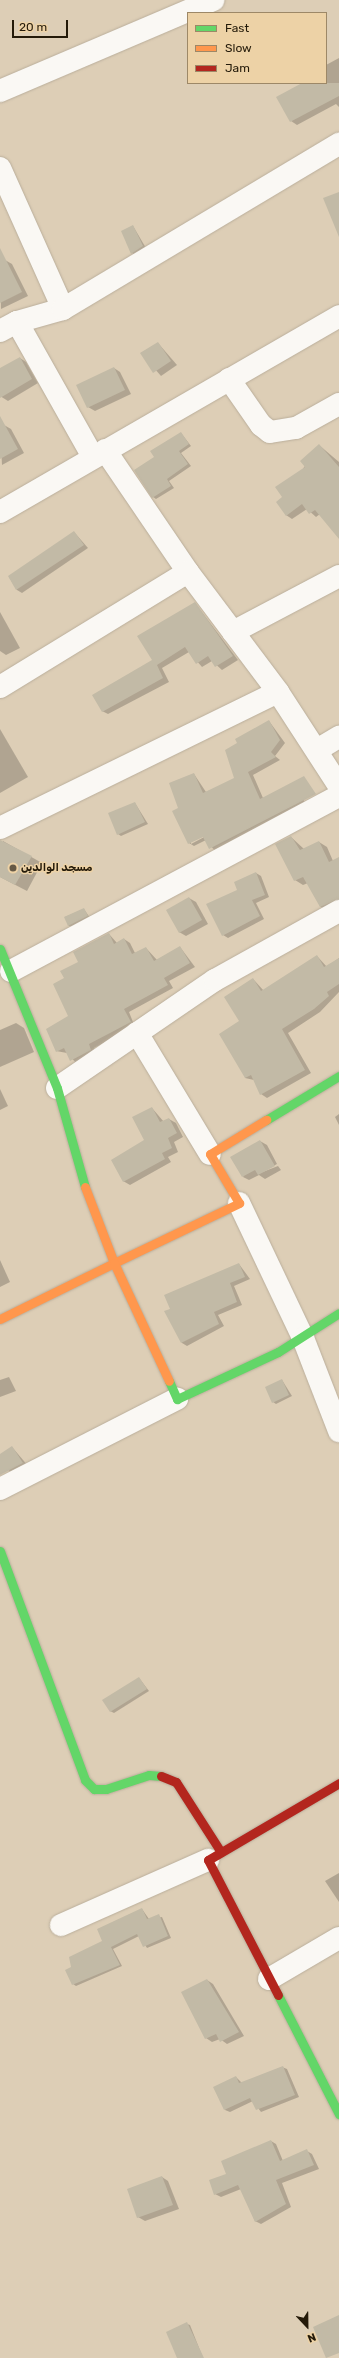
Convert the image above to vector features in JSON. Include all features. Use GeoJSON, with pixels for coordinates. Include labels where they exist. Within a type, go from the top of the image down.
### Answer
{"type":"FeatureCollection","features":[{"type":"Feature","properties":{"kind":"street"},"geometry":{"type":"LineString","coordinates":[[0,91],[214,0]]}},
{"type":"Feature","properties":{"kind":"street"},"geometry":{"type":"LineString","coordinates":[[339,144],[63,309],[9,326],[99,454],[278,692],[339,786]]}},
{"type":"Feature","properties":{"kind":"street"},"geometry":{"type":"LineString","coordinates":[[0,168],[63,309]]}},
{"type":"Feature","properties":{"kind":"street"},"geometry":{"type":"LineString","coordinates":[[0,512],[339,316]]}},
{"type":"Feature","properties":{"kind":"street"},"geometry":{"type":"LineString","coordinates":[[229,379],[261,425],[270,432],[296,428],[339,404]]}},
{"type":"Feature","properties":{"kind":"street"},"geometry":{"type":"LineString","coordinates":[[0,687],[188,572]]}},
{"type":"Feature","properties":{"kind":"street"},"geometry":{"type":"LineString","coordinates":[[233,632],[339,576]]}},
{"type":"Feature","properties":{"kind":"street"},"geometry":{"type":"LineString","coordinates":[[0,828],[278,692]]}},
{"type":"Feature","properties":{"kind":"street"},"geometry":{"type":"LineString","coordinates":[[316,750],[339,737]]}},
{"type":"Feature","properties":{"kind":"street"},"geometry":{"type":"LineString","coordinates":[[11,971],[339,796]]}},
{"type":"Feature","properties":{"kind":"street"},"geometry":{"type":"LineString","coordinates":[[57,1088],[215,980],[339,911]]}},
{"type":"Feature","properties":{"kind":"street"},"geometry":{"type":"LineString","coordinates":[[0,949],[11,971],[57,1088],[80,1173],[114,1263],[177,1399]]}},
{"type":"Feature","properties":{"kind":"street"},"geometry":{"type":"LineString","coordinates":[[137,1033],[240,1203],[303,1338],[339,1431]]}},
{"type":"Feature","properties":{"kind":"street"},"geometry":{"type":"LineString","coordinates":[[210,1154],[339,1076]]}},
{"type":"Feature","properties":{"kind":"street"},"geometry":{"type":"LineString","coordinates":[[0,1319],[240,1203]]}},
{"type":"Feature","properties":{"kind":"street"},"geometry":{"type":"LineString","coordinates":[[0,1489],[177,1399],[303,1338],[339,1313]]}},
{"type":"Feature","properties":{"kind":"street"},"geometry":{"type":"LineString","coordinates":[[0,1551],[85,1780],[94,1789],[106,1789],[149,1776],[164,1776],[176,1782],[215,1856],[270,1979],[339,2114]]}},
{"type":"Feature","properties":{"kind":"street"},"geometry":{"type":"LineString","coordinates":[[61,1925],[215,1856],[339,1783]]}},
{"type":"Feature","properties":{"kind":"street"},"geometry":{"type":"LineString","coordinates":[[270,1979],[339,1938]]}},
{"type":"Feature","properties":{"kind":"building"},"geometry":{"type":"Polygon","coordinates":[[[339,83],[339,96],[290,122],[276,97],[300,84],[339,83]]]}},
{"type":"Feature","properties":{"kind":"building"},"geometry":{"type":"Polygon","coordinates":[[[339,192],[339,237],[323,198],[339,192]]]}},
{"type":"Feature","properties":{"kind":"building"},"geometry":{"type":"Polygon","coordinates":[[[133,225],[143,246],[131,254],[121,231],[133,225]]]}},
{"type":"Feature","properties":{"kind":"building"},"geometry":{"type":"Polygon","coordinates":[[[0,248],[22,292],[0,303],[0,248]]]}},
{"type":"Feature","properties":{"kind":"building"},"geometry":{"type":"Polygon","coordinates":[[[158,342],[171,361],[153,373],[140,353],[158,342]]]}},
{"type":"Feature","properties":{"kind":"building"},"geometry":{"type":"Polygon","coordinates":[[[20,357],[32,379],[0,398],[0,368],[20,357]]]}},
{"type":"Feature","properties":{"kind":"building"},"geometry":{"type":"Polygon","coordinates":[[[114,367],[125,390],[87,408],[76,385],[114,367]]]}},
{"type":"Feature","properties":{"kind":"building"},"geometry":{"type":"Polygon","coordinates":[[[0,416],[18,449],[0,459],[0,416]]]}},
{"type":"Feature","properties":{"kind":"building"},"geometry":{"type":"Polygon","coordinates":[[[181,432],[189,444],[179,451],[188,464],[167,479],[171,486],[152,498],[134,470],[154,457],[150,451],[181,432]]]}},
{"type":"Feature","properties":{"kind":"building"},"geometry":{"type":"Polygon","coordinates":[[[319,444],[339,467],[339,539],[315,510],[309,514],[302,504],[286,516],[276,502],[282,497],[275,487],[305,467],[300,461],[319,444]]]}},
{"type":"Feature","properties":{"kind":"building"},"geometry":{"type":"Polygon","coordinates":[[[74,531],[84,545],[16,590],[8,576],[74,531]]]}},
{"type":"Feature","properties":{"kind":"building"},"geometry":{"type":"Polygon","coordinates":[[[195,602],[233,656],[215,667],[208,656],[196,664],[185,647],[157,665],[163,678],[102,712],[92,695],[152,660],[137,636],[195,602]]]}},
{"type":"Feature","properties":{"kind":"building"},"geometry":{"type":"Polygon","coordinates":[[[269,720],[280,740],[271,752],[276,757],[248,772],[260,799],[304,776],[316,794],[209,849],[203,837],[188,844],[172,811],[178,808],[169,783],[194,773],[203,793],[234,778],[225,750],[237,743],[235,739],[269,720]]]}},
{"type":"Feature","properties":{"kind":"building"},"geometry":{"type":"Polygon","coordinates":[[[135,802],[145,822],[117,835],[108,813],[135,802]]]}},
{"type":"Feature","properties":{"kind":"building"},"geometry":{"type":"Polygon","coordinates":[[[291,836],[300,850],[319,841],[329,862],[339,857],[339,899],[320,907],[303,877],[294,881],[275,844],[291,836]]]}},
{"type":"Feature","properties":{"kind":"building","name":"مسجد الوالدين"},"geometry":{"type":"Polygon","coordinates":[[[0,840],[32,856],[15,885],[0,877],[0,840]]]}},
{"type":"Feature","properties":{"kind":"building"},"geometry":{"type":"Polygon","coordinates":[[[256,872],[265,895],[252,900],[260,916],[222,936],[206,904],[237,890],[234,882],[256,872]]]}},
{"type":"Feature","properties":{"kind":"building"},"geometry":{"type":"Polygon","coordinates":[[[189,897],[202,920],[179,933],[166,910],[189,897]]]}},
{"type":"Feature","properties":{"kind":"building"},"geometry":{"type":"Polygon","coordinates":[[[84,908],[88,916],[68,926],[64,917],[84,908]]]}},
{"type":"Feature","properties":{"kind":"building"},"geometry":{"type":"Polygon","coordinates":[[[109,933],[114,944],[124,938],[132,954],[146,947],[154,961],[180,946],[190,963],[164,978],[168,985],[124,1009],[131,1022],[89,1044],[91,1050],[70,1061],[64,1048],[56,1052],[46,1029],[68,1016],[53,984],[64,978],[60,971],[78,962],[73,952],[109,933]]]}},
{"type":"Feature","properties":{"kind":"building"},"geometry":{"type":"Polygon","coordinates":[[[317,955],[324,967],[339,958],[339,984],[327,992],[329,996],[314,1009],[282,1029],[305,1070],[260,1095],[251,1075],[245,1078],[219,1034],[239,1021],[224,997],[253,978],[261,991],[317,955]]]}},
{"type":"Feature","properties":{"kind":"building"},"geometry":{"type":"Polygon","coordinates":[[[152,1107],[160,1122],[169,1118],[177,1133],[168,1138],[172,1148],[162,1153],[165,1159],[123,1182],[111,1160],[144,1140],[132,1117],[152,1107]]]}},
{"type":"Feature","properties":{"kind":"building"},"geometry":{"type":"Polygon","coordinates":[[[260,1140],[275,1166],[258,1175],[255,1170],[242,1177],[230,1157],[260,1140]]]}},
{"type":"Feature","properties":{"kind":"building"},"geometry":{"type":"Polygon","coordinates":[[[239,1263],[245,1277],[230,1283],[237,1302],[214,1312],[219,1324],[181,1343],[164,1311],[170,1309],[164,1295],[239,1263]]]}},
{"type":"Feature","properties":{"kind":"building"},"geometry":{"type":"Polygon","coordinates":[[[282,1379],[289,1395],[272,1403],[265,1387],[282,1379]]]}},
{"type":"Feature","properties":{"kind":"building"},"geometry":{"type":"Polygon","coordinates":[[[12,1446],[23,1463],[0,1475],[0,1454],[12,1446]]]}},
{"type":"Feature","properties":{"kind":"building"},"geometry":{"type":"Polygon","coordinates":[[[139,1677],[147,1689],[110,1712],[102,1700],[139,1677]]]}},
{"type":"Feature","properties":{"kind":"building"},"geometry":{"type":"Polygon","coordinates":[[[142,1908],[147,1919],[159,1914],[168,1936],[143,1947],[137,1934],[111,1947],[120,1965],[72,1985],[65,1970],[71,1967],[69,1957],[102,1941],[97,1929],[142,1908]]]}},
{"type":"Feature","properties":{"kind":"building"},"geometry":{"type":"Polygon","coordinates":[[[207,1979],[239,2032],[220,2042],[216,2034],[205,2039],[181,1992],[207,1979]]]}},
{"type":"Feature","properties":{"kind":"building"},"geometry":{"type":"Polygon","coordinates":[[[283,2066],[295,2095],[256,2110],[250,2098],[224,2110],[213,2087],[236,2076],[239,2083],[283,2066]]]}},
{"type":"Feature","properties":{"kind":"building"},"geometry":{"type":"Polygon","coordinates":[[[271,2140],[280,2161],[307,2149],[314,2165],[276,2180],[286,2204],[255,2222],[238,2185],[214,2195],[209,2180],[226,2174],[221,2161],[271,2140]]]}},
{"type":"Feature","properties":{"kind":"building"},"geometry":{"type":"Polygon","coordinates":[[[162,2176],[173,2205],[137,2218],[127,2189],[162,2176]]]}},
{"type":"Feature","properties":{"kind":"building"},"geometry":{"type":"Polygon","coordinates":[[[339,2315],[339,2353],[326,2358],[313,2327],[339,2315]]]}},
{"type":"Feature","properties":{"kind":"building"},"geometry":{"type":"Polygon","coordinates":[[[187,2322],[204,2358],[177,2358],[166,2332],[187,2322]]]}},
{"type":"Feature","properties":{"kind":"traffic: fast"},"geometry":{"type":"LineString","coordinates":[[0,949],[57,1088],[85,1187]]}},
{"type":"Feature","properties":{"kind":"traffic: fast"},"geometry":{"type":"LineString","coordinates":[[266,1120],[339,1076]]}},
{"type":"Feature","properties":{"kind":"traffic: fast"},"geometry":{"type":"LineString","coordinates":[[169,1381],[177,1399],[278,1352],[339,1313]]}},
{"type":"Feature","properties":{"kind":"traffic: fast"},"geometry":{"type":"LineString","coordinates":[[0,1551],[85,1780],[94,1789],[106,1789],[149,1775],[161,1776]]}},
{"type":"Feature","properties":{"kind":"traffic: fast"},"geometry":{"type":"LineString","coordinates":[[278,1995],[339,2114]]}},
{"type":"Feature","properties":{"kind":"traffic: slow"},"geometry":{"type":"LineString","coordinates":[[85,1187],[114,1263],[239,1203],[210,1154],[266,1120]]}},
{"type":"Feature","properties":{"kind":"traffic: slow"},"geometry":{"type":"LineString","coordinates":[[0,1319],[114,1263],[169,1381]]}},
{"type":"Feature","properties":{"kind":"traffic: jam"},"geometry":{"type":"LineString","coordinates":[[161,1776],[176,1782],[221,1852]]}},
{"type":"Feature","properties":{"kind":"traffic: jam"},"geometry":{"type":"LineString","coordinates":[[278,1995],[208,1860],[339,1783]]}},
{"type":"Feature","properties":{"kind":"place","name":"مسجد الوالدين"},"geometry":{"type":"Point","coordinates":[13,868]}}]}
